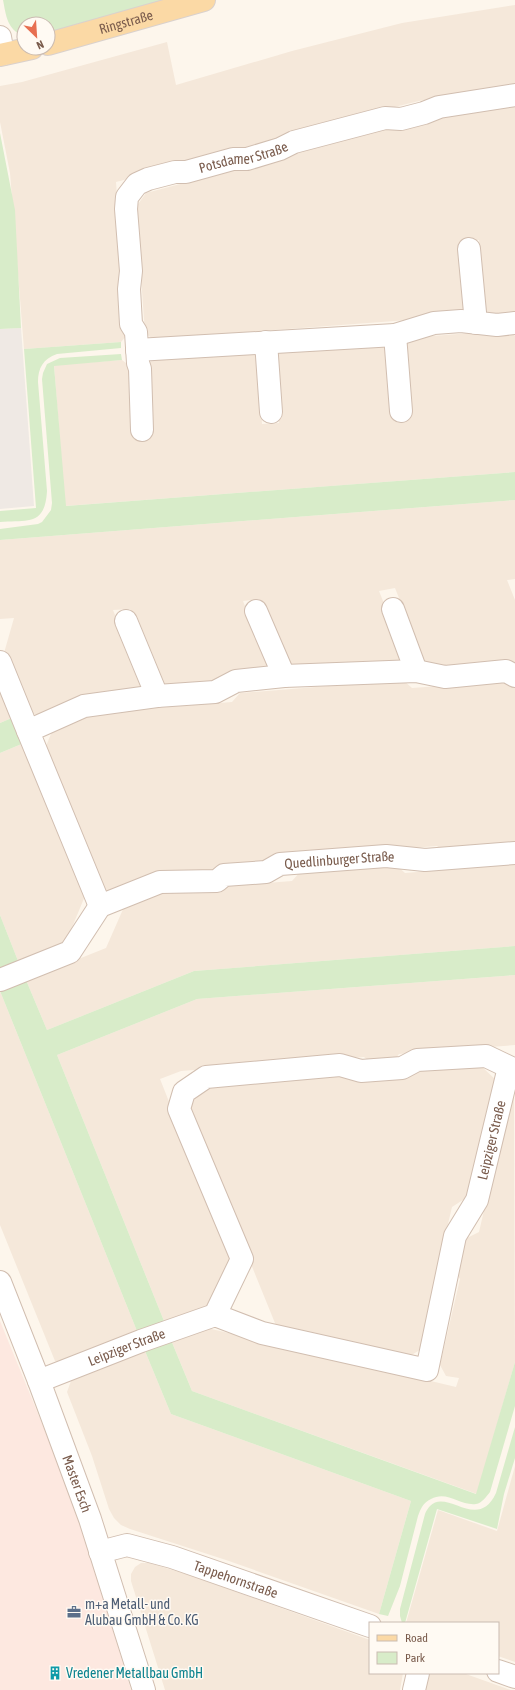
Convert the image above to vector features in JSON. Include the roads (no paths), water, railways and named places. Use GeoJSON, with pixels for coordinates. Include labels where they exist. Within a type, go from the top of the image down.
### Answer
{"type":"FeatureCollection","features":[{"type":"Feature","properties":{"kind":"main road","name":"Ringstraße"},"geometry":{"type":"LineString","coordinates":[[56,42],[204,0]]}},
{"type":"Feature","properties":{"kind":"main road"},"geometry":{"type":"LineString","coordinates":[[1,49],[16,49]]}},
{"type":"Feature","properties":{"kind":"street","name":"Potsdamer Straße"},"geometry":{"type":"LineString","coordinates":[[142,430],[140,399],[142,390],[136,332],[131,324],[129,289],[131,271],[126,209],[127,196],[137,184],[148,179],[175,172],[186,172],[233,159],[247,159],[280,149],[294,142],[385,118],[402,119],[439,107],[515,95]]}},
{"type":"Feature","properties":{"kind":"street"},"geometry":{"type":"LineString","coordinates":[[468,249],[476,323]]}},
{"type":"Feature","properties":{"kind":"street"},"geometry":{"type":"LineString","coordinates":[[137,350],[395,335],[434,323],[462,321],[497,325],[515,323]]}},
{"type":"Feature","properties":{"kind":"street"},"geometry":{"type":"LineString","coordinates":[[395,335],[401,411]]}},
{"type":"Feature","properties":{"kind":"street"},"geometry":{"type":"LineString","coordinates":[[266,342],[271,412]]}},
{"type":"Feature","properties":{"kind":"street"},"geometry":{"type":"LineString","coordinates":[[393,609],[416,671]]}},
{"type":"Feature","properties":{"kind":"street"},"geometry":{"type":"LineString","coordinates":[[256,611],[284,676]]}},
{"type":"Feature","properties":{"kind":"street"},"geometry":{"type":"LineString","coordinates":[[126,621],[157,696]]}},
{"type":"Feature","properties":{"kind":"street"},"geometry":{"type":"LineString","coordinates":[[0,662],[100,906],[70,952],[0,980]]}},
{"type":"Feature","properties":{"kind":"street"},"geometry":{"type":"LineString","coordinates":[[28,731],[84,706],[157,696],[215,692],[236,681],[284,676],[416,671],[445,677],[506,671],[515,676]]}},
{"type":"Feature","properties":{"kind":"street","name":"Quedlinburger Straße"},"geometry":{"type":"LineString","coordinates":[[100,906],[160,882],[217,881],[224,875],[266,872],[280,864],[386,856],[424,860],[515,854]]}},
{"type":"Feature","properties":{"kind":"street","name":"Leipziger Straße"},"geometry":{"type":"LineString","coordinates":[[39,1381],[216,1315],[262,1333],[427,1370],[455,1236],[477,1200],[509,1066],[486,1056],[417,1060],[402,1068],[361,1071],[340,1066],[332,1066],[206,1077],[184,1092],[179,1108],[242,1259],[216,1315]]}},
{"type":"Feature","properties":{"kind":"street","name":"Master Esch"},"geometry":{"type":"LineString","coordinates":[[0,1282],[39,1381],[87,1512],[144,1690]]}},
{"type":"Feature","properties":{"kind":"street","name":"Tappehornstraße"},"geometry":{"type":"LineString","coordinates":[[100,1552],[128,1545],[172,1557],[369,1626]]}},
{"type":"Feature","properties":{"kind":"street"},"geometry":{"type":"LineString","coordinates":[[499,1671],[515,1677]]}},
{"type":"Feature","properties":{"kind":"street"},"geometry":{"type":"LineString","coordinates":[[414,1690],[418,1674]]}},
{"type":"Feature","properties":{"kind":"place","name":"m+a Metall- und Alubau GmbH & Co. KG"},"geometry":{"type":"Point","coordinates":[74,1612]}},
{"type":"Feature","properties":{"kind":"place","name":"Vredener Metallbau GmbH"},"geometry":{"type":"Point","coordinates":[55,1673]}}]}
